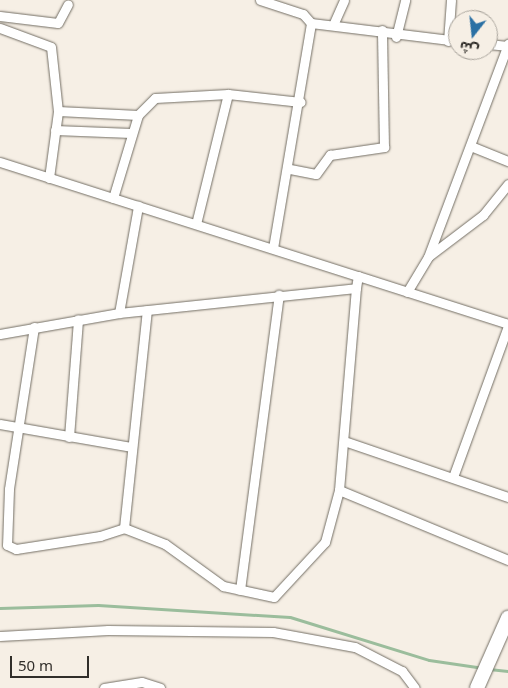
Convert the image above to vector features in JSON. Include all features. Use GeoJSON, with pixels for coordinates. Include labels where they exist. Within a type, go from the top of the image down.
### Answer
{"type":"FeatureCollection","features":[{"type":"Feature","properties":{"kind":"main road"},"geometry":{"type":"LineString","coordinates":[[478,684],[508,618]]}},
{"type":"Feature","properties":{"kind":"street"},"geometry":{"type":"LineString","coordinates":[[260,0],[280,2],[303,14],[311,23],[382,30],[396,37],[448,41]]}},
{"type":"Feature","properties":{"kind":"street"},"geometry":{"type":"LineString","coordinates":[[333,25],[344,0]]}},
{"type":"Feature","properties":{"kind":"street"},"geometry":{"type":"LineString","coordinates":[[396,37],[405,0]]}},
{"type":"Feature","properties":{"kind":"street"},"geometry":{"type":"LineString","coordinates":[[0,16],[58,22],[68,4]]}},
{"type":"Feature","properties":{"kind":"street"},"geometry":{"type":"LineString","coordinates":[[273,248],[290,169],[311,23]]}},
{"type":"Feature","properties":{"kind":"street"},"geometry":{"type":"LineString","coordinates":[[0,28],[51,47],[58,111],[49,178]]}},
{"type":"Feature","properties":{"kind":"street"},"geometry":{"type":"LineString","coordinates":[[290,169],[316,174],[321,173],[330,154],[384,146],[382,30]]}},
{"type":"Feature","properties":{"kind":"street"},"geometry":{"type":"LineString","coordinates":[[407,292],[428,257],[473,147],[508,45]]}},
{"type":"Feature","properties":{"kind":"street"},"geometry":{"type":"LineString","coordinates":[[113,198],[131,133],[138,115],[150,100],[161,96],[228,94],[301,102]]}},
{"type":"Feature","properties":{"kind":"street"},"geometry":{"type":"LineString","coordinates":[[196,224],[228,94]]}},
{"type":"Feature","properties":{"kind":"street"},"geometry":{"type":"LineString","coordinates":[[58,111],[138,115]]}},
{"type":"Feature","properties":{"kind":"street"},"geometry":{"type":"LineString","coordinates":[[55,130],[131,133]]}},
{"type":"Feature","properties":{"kind":"street"},"geometry":{"type":"LineString","coordinates":[[473,147],[508,161]]}},
{"type":"Feature","properties":{"kind":"street"},"geometry":{"type":"LineString","coordinates":[[0,162],[273,248],[508,325],[453,477]]}},
{"type":"Feature","properties":{"kind":"street"},"geometry":{"type":"LineString","coordinates":[[428,257],[483,215],[508,184]]}},
{"type":"Feature","properties":{"kind":"street"},"geometry":{"type":"LineString","coordinates":[[119,313],[138,206]]}},
{"type":"Feature","properties":{"kind":"street"},"geometry":{"type":"LineString","coordinates":[[34,327],[17,428],[7,545],[16,549],[100,536],[124,528],[165,544],[223,586],[278,595],[325,542],[339,490],[347,442],[358,276]]}},
{"type":"Feature","properties":{"kind":"street"},"geometry":{"type":"LineString","coordinates":[[0,334],[119,313],[356,288]]}},
{"type":"Feature","properties":{"kind":"street"},"geometry":{"type":"LineString","coordinates":[[240,590],[279,295]]}},
{"type":"Feature","properties":{"kind":"street"},"geometry":{"type":"LineString","coordinates":[[124,528],[147,310]]}},
{"type":"Feature","properties":{"kind":"street"},"geometry":{"type":"LineString","coordinates":[[69,437],[78,319]]}},
{"type":"Feature","properties":{"kind":"street"},"geometry":{"type":"LineString","coordinates":[[0,424],[132,447]]}},
{"type":"Feature","properties":{"kind":"street"},"geometry":{"type":"LineString","coordinates":[[347,442],[508,497]]}},
{"type":"Feature","properties":{"kind":"street"},"geometry":{"type":"LineString","coordinates":[[339,490],[508,560]]}},
{"type":"Feature","properties":{"kind":"street"},"geometry":{"type":"LineString","coordinates":[[0,636],[108,630],[273,632],[355,647],[402,671],[415,688]]}},
{"type":"Feature","properties":{"kind":"street"},"geometry":{"type":"LineString","coordinates":[[104,688],[142,682],[160,688]]}},
{"type":"Feature","properties":{"kind":"waterway"},"geometry":{"type":"LineString","coordinates":[[0,608],[98,605],[290,617],[429,660],[483,668]]}},
{"type":"Feature","properties":{"kind":"waterway"},"geometry":{"type":"LineString","coordinates":[[489,669],[508,671]]}}]}
